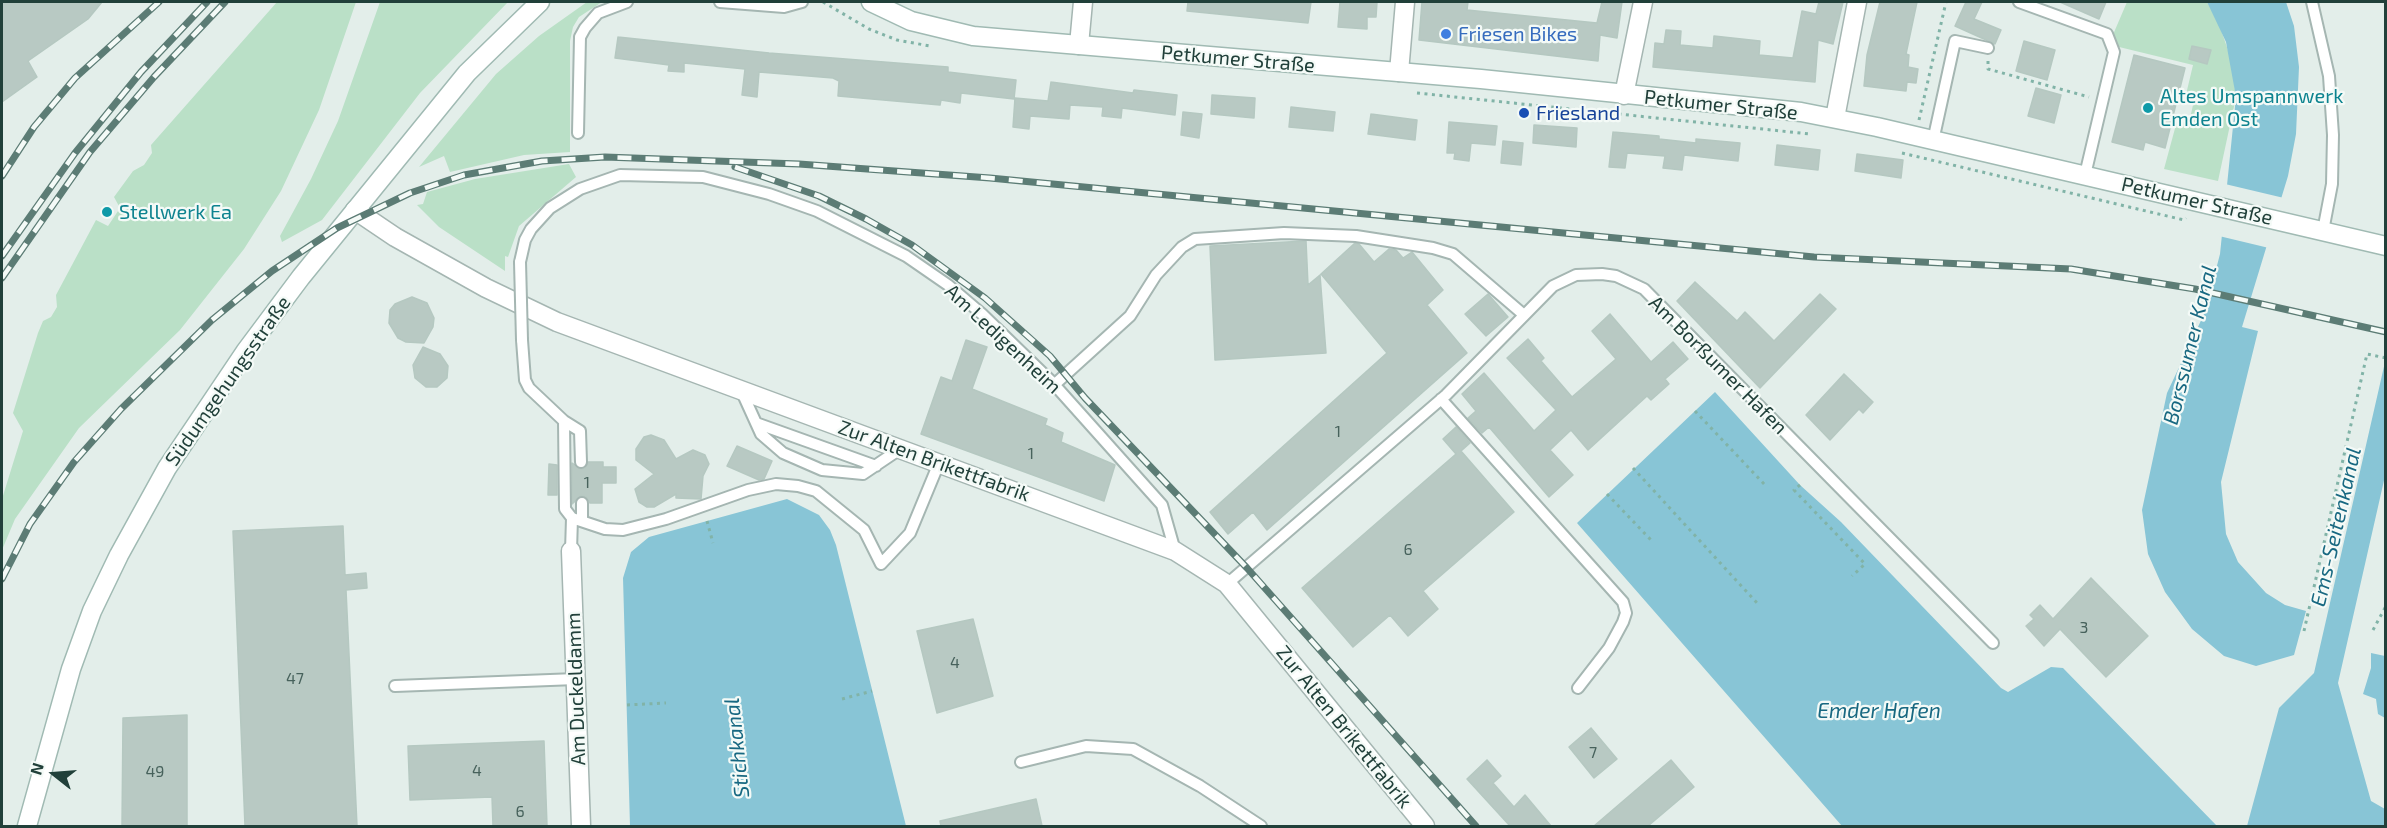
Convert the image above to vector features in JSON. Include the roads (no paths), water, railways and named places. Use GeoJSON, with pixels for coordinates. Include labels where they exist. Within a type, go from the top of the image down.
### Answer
{"type":"FeatureCollection","features":[{"type":"Feature","properties":{"kind":"main road","name":"Südumgehungsstraße"},"geometry":{"type":"LineString","coordinates":[[27,826],[71,669],[92,611],[130,534],[167,468],[208,405],[297,282],[467,73],[540,2]]}},
{"type":"Feature","properties":{"kind":"main road","name":"Petkumer Straße"},"geometry":{"type":"LineString","coordinates":[[871,2],[912,21],[945,31],[1762,107],[1835,118],[2385,246]]}},
{"type":"Feature","properties":{"kind":"main road"},"geometry":{"type":"LineString","coordinates":[[1079,45],[1083,2]]}},
{"type":"Feature","properties":{"kind":"main road"},"geometry":{"type":"LineString","coordinates":[[1399,72],[1405,2]]}},
{"type":"Feature","properties":{"kind":"main road"},"geometry":{"type":"LineString","coordinates":[[1624,95],[1643,2]]}},
{"type":"Feature","properties":{"kind":"main road"},"geometry":{"type":"LineString","coordinates":[[1835,118],[1857,2]]}},
{"type":"Feature","properties":{"kind":"main road","name":"Zur Alten Brikettfabrik"},"geometry":{"type":"LineString","coordinates":[[355,210],[395,237],[533,311],[1176,551],[1227,584],[1425,826]]}},
{"type":"Feature","properties":{"kind":"main road","name":"Am Duckeldamm"},"geometry":{"type":"LineString","coordinates":[[571,550],[581,826]]}},
{"type":"Feature","properties":{"kind":"lane"},"geometry":{"type":"LineString","coordinates":[[578,133],[580,38],[598,13],[627,2]]}},
{"type":"Feature","properties":{"kind":"lane"},"geometry":{"type":"LineString","coordinates":[[720,2],[784,8],[802,2]]}},
{"type":"Feature","properties":{"kind":"lane"},"geometry":{"type":"LineString","coordinates":[[2019,2],[2107,34],[2114,52],[2085,175]]}},
{"type":"Feature","properties":{"kind":"lane"},"geometry":{"type":"LineString","coordinates":[[2312,2],[2329,76],[2333,135],[2332,184],[2323,231]]}},
{"type":"Feature","properties":{"kind":"lane"},"geometry":{"type":"LineString","coordinates":[[1924,138],[1955,41],[1988,48]]}},
{"type":"Feature","properties":{"kind":"lane","name":"Am Ledigenheim"},"geometry":{"type":"LineString","coordinates":[[581,462],[580,431],[564,421],[529,388],[525,380],[520,262],[525,240],[538,219],[564,198],[594,183],[630,174],[702,177],[724,181],[816,211],[906,256],[948,285],[982,314],[1054,385],[1162,505],[1176,551]]}},
{"type":"Feature","properties":{"kind":"lane"},"geometry":{"type":"LineString","coordinates":[[1054,385],[1130,316],[1156,275],[1182,247],[1195,239],[1284,233],[1356,236],[1433,248],[1453,254],[1524,315]]}},
{"type":"Feature","properties":{"kind":"lane","name":"Am Borßumer Hafen"},"geometry":{"type":"LineString","coordinates":[[1227,584],[1441,399],[1553,286],[1576,275],[1616,276],[1644,290],[1993,643]]}},
{"type":"Feature","properties":{"kind":"lane"},"geometry":{"type":"LineString","coordinates":[[740,389],[761,434],[783,453],[822,470],[863,474],[900,449]]}},
{"type":"Feature","properties":{"kind":"lane"},"geometry":{"type":"LineString","coordinates":[[1441,399],[1623,602],[1626,613],[1623,622],[1609,648],[1578,688]]}},
{"type":"Feature","properties":{"kind":"lane"},"geometry":{"type":"LineString","coordinates":[[564,421],[565,508],[577,519],[605,529],[623,530],[666,519],[748,490],[776,484],[798,486],[816,491],[864,530],[881,564],[910,533],[939,463]]}},
{"type":"Feature","properties":{"kind":"lane"},"geometry":{"type":"LineString","coordinates":[[756,423],[876,465]]}},
{"type":"Feature","properties":{"kind":"lane"},"geometry":{"type":"LineString","coordinates":[[571,550],[582,504]]}},
{"type":"Feature","properties":{"kind":"lane"},"geometry":{"type":"LineString","coordinates":[[395,686],[576,678]]}},
{"type":"Feature","properties":{"kind":"lane"},"geometry":{"type":"LineString","coordinates":[[1021,762],[1086,746],[1133,749],[1200,786],[1261,826]]}},
{"type":"Feature","properties":{"kind":"water","name":"Borssumer Kanal"},"geometry":{"type":"Polygon","coordinates":[[[2207,2],[2286,2],[2294,26],[2299,67],[2296,134],[2288,176],[2242,327],[2258,331],[2221,482],[2226,534],[2238,562],[2266,593],[2285,605],[2306,611],[2294,655],[2256,666],[2224,656],[2192,629],[2165,592],[2148,554],[2142,510],[2167,393],[2205,312],[2220,254],[2236,97],[2226,42],[2207,2]]]}},
{"type":"Feature","properties":{"kind":"water"},"geometry":{"type":"Polygon","coordinates":[[[2385,362],[2385,476],[2338,683],[2371,801],[2385,809],[2385,826],[2247,826],[2279,708],[2314,673],[2385,362]]]}},
{"type":"Feature","properties":{"kind":"water","name":"Emder Hafen"},"geometry":{"type":"Polygon","coordinates":[[[1715,392],[1800,485],[1841,522],[2001,688],[2008,692],[2051,667],[2063,668],[2217,826],[1842,826],[1577,523],[1715,392]]]}},
{"type":"Feature","properties":{"kind":"water","name":"Stichkanal"},"geometry":{"type":"Polygon","coordinates":[[[787,499],[819,515],[830,530],[836,545],[906,826],[630,826],[623,578],[631,552],[649,537],[787,499]]]}},
{"type":"Feature","properties":{"kind":"water"},"geometry":{"type":"Polygon","coordinates":[[[2371,653],[2385,656],[2385,718],[2378,714],[2376,699],[2363,694],[2371,668],[2371,653]]]}},
{"type":"Feature","properties":{"kind":"railway"},"geometry":{"type":"LineString","coordinates":[[2,176],[34,127],[75,78],[159,2]]}},
{"type":"Feature","properties":{"kind":"railway"},"geometry":{"type":"LineString","coordinates":[[2,256],[75,153],[141,72],[207,2]]}},
{"type":"Feature","properties":{"kind":"railway"},"geometry":{"type":"LineString","coordinates":[[2,278],[90,152],[154,77],[225,2]]}},
{"type":"Feature","properties":{"kind":"railway"},"geometry":{"type":"LineString","coordinates":[[2,579],[30,524],[74,462],[121,409],[212,320],[272,271],[337,228],[410,193],[464,175],[542,161],[605,157],[799,164],[990,178],[1814,257],[2071,269],[2195,289],[2386,332]]}},
{"type":"Feature","properties":{"kind":"railway"},"geometry":{"type":"LineString","coordinates":[[735,167],[819,196],[866,219],[912,245],[985,298],[1050,356],[1085,398],[1247,568],[1476,826]]}},
{"type":"Feature","properties":{"kind":"place","name":"Friesen Bikes"},"geometry":{"type":"Point","coordinates":[1446,34]}},
{"type":"Feature","properties":{"kind":"place","name":"Altes Umspannwerk Emden Ost"},"geometry":{"type":"Point","coordinates":[2148,108]}},
{"type":"Feature","properties":{"kind":"place","name":"Friesland"},"geometry":{"type":"Point","coordinates":[1524,113]}},
{"type":"Feature","properties":{"kind":"place","name":"Stellwerk Ea"},"geometry":{"type":"Point","coordinates":[107,212]}},
{"type":"Feature","properties":{"kind":"water label","name":"Ems-Seitenkanal"},"geometry":{"type":"Point","coordinates":[2336,527]}}]}
